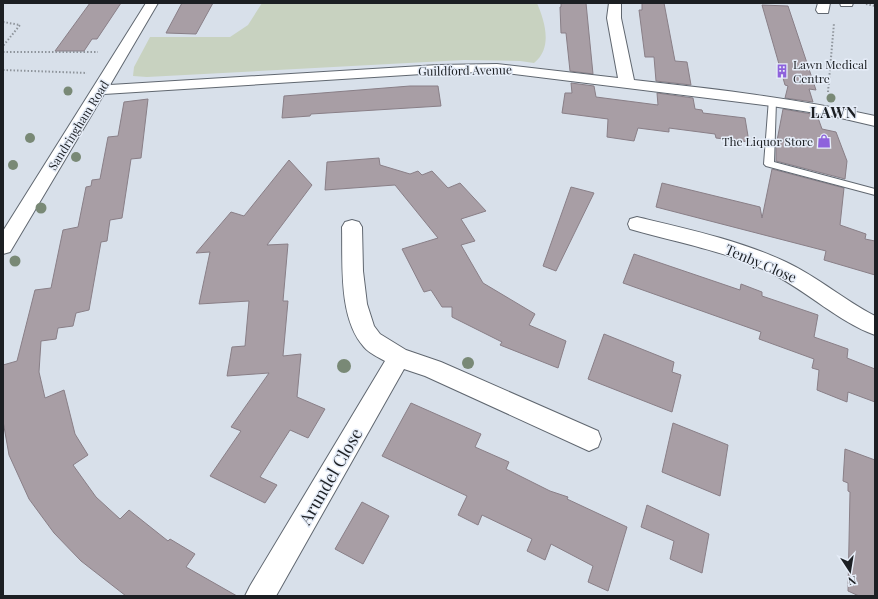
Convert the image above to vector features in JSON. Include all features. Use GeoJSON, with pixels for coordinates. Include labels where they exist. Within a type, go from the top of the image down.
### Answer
{"type":"FeatureCollection","features":[{"type":"Feature","properties":{"kind":"street","name":"Sandringham Road"},"geometry":{"type":"LineString","coordinates":[[5,240],[100,90],[152,3]]}},
{"type":"Feature","properties":{"kind":"street"},"geometry":{"type":"LineString","coordinates":[[615,3],[614,18],[627,83]]}},
{"type":"Feature","properties":{"kind":"street","name":"Guildford Avenue"},"geometry":{"type":"LineString","coordinates":[[100,90],[466,68],[514,69],[772,101],[828,110],[875,121]]}},
{"type":"Feature","properties":{"kind":"street","name":"Tenby Close"},"geometry":{"type":"LineString","coordinates":[[637,224],[705,241],[754,258],[798,278],[853,315],[875,326]]}},
{"type":"Feature","properties":{"kind":"street"},"geometry":{"type":"LineString","coordinates":[[352,227],[356,308],[360,323],[371,340],[399,357],[433,369],[589,439]]}},
{"type":"Feature","properties":{"kind":"street","name":"Arundel Close"},"geometry":{"type":"LineString","coordinates":[[260,596],[399,357]]}},
{"type":"Feature","properties":{"kind":"lane"},"geometry":{"type":"LineString","coordinates":[[772,101],[769,164],[875,192]]}},
{"type":"Feature","properties":{"kind":"path"},"geometry":{"type":"LineString","coordinates":[[862,3],[875,6]]}},
{"type":"Feature","properties":{"kind":"path"},"geometry":{"type":"LineString","coordinates":[[824,7],[834,13],[833,46],[827,95],[828,110]]}},
{"type":"Feature","properties":{"kind":"path"},"geometry":{"type":"LineString","coordinates":[[3,22],[20,25],[3,46]]}},
{"type":"Feature","properties":{"kind":"path"},"geometry":{"type":"LineString","coordinates":[[3,52],[123,52]]}},
{"type":"Feature","properties":{"kind":"path"},"geometry":{"type":"LineString","coordinates":[[3,70],[109,74]]}},
{"type":"Feature","properties":{"kind":"green space"},"geometry":{"type":"Polygon","coordinates":[[[262,3],[537,3],[545,26],[546,34],[544,50],[534,63],[520,61],[464,60],[147,77],[133,76],[134,67],[150,37],[230,37],[248,25],[262,3]]]}},
{"type":"Feature","properties":{"kind":"building"},"geometry":{"type":"Polygon","coordinates":[[[90,3],[121,3],[97,39],[92,39],[84,51],[55,51],[90,3]]]}},
{"type":"Feature","properties":{"kind":"building"},"geometry":{"type":"Polygon","coordinates":[[[182,3],[213,3],[196,34],[166,33],[182,3]]]}},
{"type":"Feature","properties":{"kind":"building"},"geometry":{"type":"Polygon","coordinates":[[[561,3],[586,3],[593,74],[570,71],[566,33],[561,33],[561,3]]]}},
{"type":"Feature","properties":{"kind":"building"},"geometry":{"type":"Polygon","coordinates":[[[642,3],[664,3],[675,61],[687,62],[691,85],[656,81],[654,57],[645,57],[639,10],[642,10],[642,3]]]}},
{"type":"Feature","properties":{"kind":"building"},"geometry":{"type":"Polygon","coordinates":[[[762,5],[788,6],[816,90],[809,89],[813,102],[785,98],[788,86],[785,85],[762,5]]]}},
{"type":"Feature","properties":{"kind":"building"},"geometry":{"type":"Polygon","coordinates":[[[571,83],[594,86],[596,97],[658,105],[657,93],[693,98],[695,109],[702,110],[703,113],[745,118],[749,142],[716,138],[715,134],[669,128],[669,132],[638,128],[634,141],[607,137],[608,119],[562,113],[565,93],[572,93],[571,83]]]}},
{"type":"Feature","properties":{"kind":"building"},"geometry":{"type":"Polygon","coordinates":[[[410,86],[438,86],[441,106],[311,114],[310,116],[282,118],[284,96],[410,86]]]}},
{"type":"Feature","properties":{"kind":"building"},"geometry":{"type":"Polygon","coordinates":[[[148,99],[141,158],[131,159],[122,218],[110,220],[107,241],[101,242],[89,310],[76,313],[73,326],[58,328],[56,339],[41,341],[39,372],[45,398],[64,390],[75,434],[88,455],[73,465],[96,497],[120,519],[129,510],[168,541],[170,539],[195,554],[186,567],[237,596],[126,596],[81,561],[54,533],[29,499],[9,455],[3,421],[3,365],[17,361],[35,290],[51,288],[63,230],[78,227],[86,187],[91,186],[92,180],[100,179],[108,137],[118,136],[124,102],[148,99]]]}},
{"type":"Feature","properties":{"kind":"building"},"geometry":{"type":"Polygon","coordinates":[[[783,109],[817,115],[822,129],[836,132],[847,161],[845,179],[776,161],[776,146],[783,109]]]}},
{"type":"Feature","properties":{"kind":"building"},"geometry":{"type":"Polygon","coordinates":[[[379,158],[380,165],[410,174],[418,171],[422,175],[432,171],[448,188],[460,183],[486,211],[461,219],[475,241],[461,245],[483,283],[535,314],[529,325],[566,341],[558,368],[500,345],[502,342],[452,317],[452,307],[442,307],[431,290],[424,292],[402,249],[438,238],[395,185],[325,190],[327,162],[379,158]]]}},
{"type":"Feature","properties":{"kind":"building"},"geometry":{"type":"Polygon","coordinates":[[[289,160],[312,185],[267,245],[288,244],[283,301],[288,301],[283,356],[301,354],[297,397],[325,409],[308,438],[290,430],[260,477],[277,485],[265,503],[210,476],[241,431],[231,427],[269,373],[227,376],[232,347],[245,346],[249,301],[199,304],[210,252],[196,253],[231,212],[244,216],[289,160]]]}},
{"type":"Feature","properties":{"kind":"building"},"geometry":{"type":"Polygon","coordinates":[[[772,169],[844,188],[840,225],[866,234],[865,239],[875,241],[875,275],[824,260],[826,251],[656,207],[662,183],[760,207],[762,218],[772,169]]]}},
{"type":"Feature","properties":{"kind":"building"},"geometry":{"type":"Polygon","coordinates":[[[571,187],[594,193],[556,271],[543,266],[571,187]]]}},
{"type":"Feature","properties":{"kind":"building"},"geometry":{"type":"Polygon","coordinates":[[[634,254],[740,290],[741,284],[762,292],[762,296],[818,315],[814,337],[848,349],[847,358],[875,369],[875,402],[848,392],[847,402],[817,390],[819,370],[812,368],[814,359],[759,339],[761,332],[623,283],[634,254]]]}},
{"type":"Feature","properties":{"kind":"building"},"geometry":{"type":"Polygon","coordinates":[[[604,334],[674,362],[672,372],[681,375],[672,412],[588,379],[604,334]]]}},
{"type":"Feature","properties":{"kind":"building"},"geometry":{"type":"Polygon","coordinates":[[[411,403],[481,434],[475,447],[509,462],[506,469],[550,491],[568,497],[567,499],[627,527],[608,591],[588,582],[593,566],[551,544],[545,560],[527,551],[532,539],[482,515],[478,525],[458,515],[467,496],[382,456],[411,403]]]}},
{"type":"Feature","properties":{"kind":"building"},"geometry":{"type":"Polygon","coordinates":[[[673,423],[728,445],[720,496],[662,472],[673,423]]]}},
{"type":"Feature","properties":{"kind":"building"},"geometry":{"type":"Polygon","coordinates":[[[845,449],[875,460],[875,596],[859,596],[848,591],[850,492],[848,491],[848,483],[843,481],[845,449]]]}},
{"type":"Feature","properties":{"kind":"building"},"geometry":{"type":"Polygon","coordinates":[[[362,502],[389,516],[363,564],[335,549],[362,502]]]}},
{"type":"Feature","properties":{"kind":"building"},"geometry":{"type":"Polygon","coordinates":[[[647,505],[709,534],[702,573],[670,559],[674,541],[641,527],[647,505]]]}},
{"type":"Feature","properties":{"kind":"place","name":"Lawn Medical Centre"},"geometry":{"type":"Point","coordinates":[782,71]}},
{"type":"Feature","properties":{"kind":"place","name":"The Liquor Store"},"geometry":{"type":"Point","coordinates":[824,141]}},
{"type":"Feature","properties":{"kind":"district","name":"LAWN"},"geometry":{"type":"Point","coordinates":[834,112]}}]}
